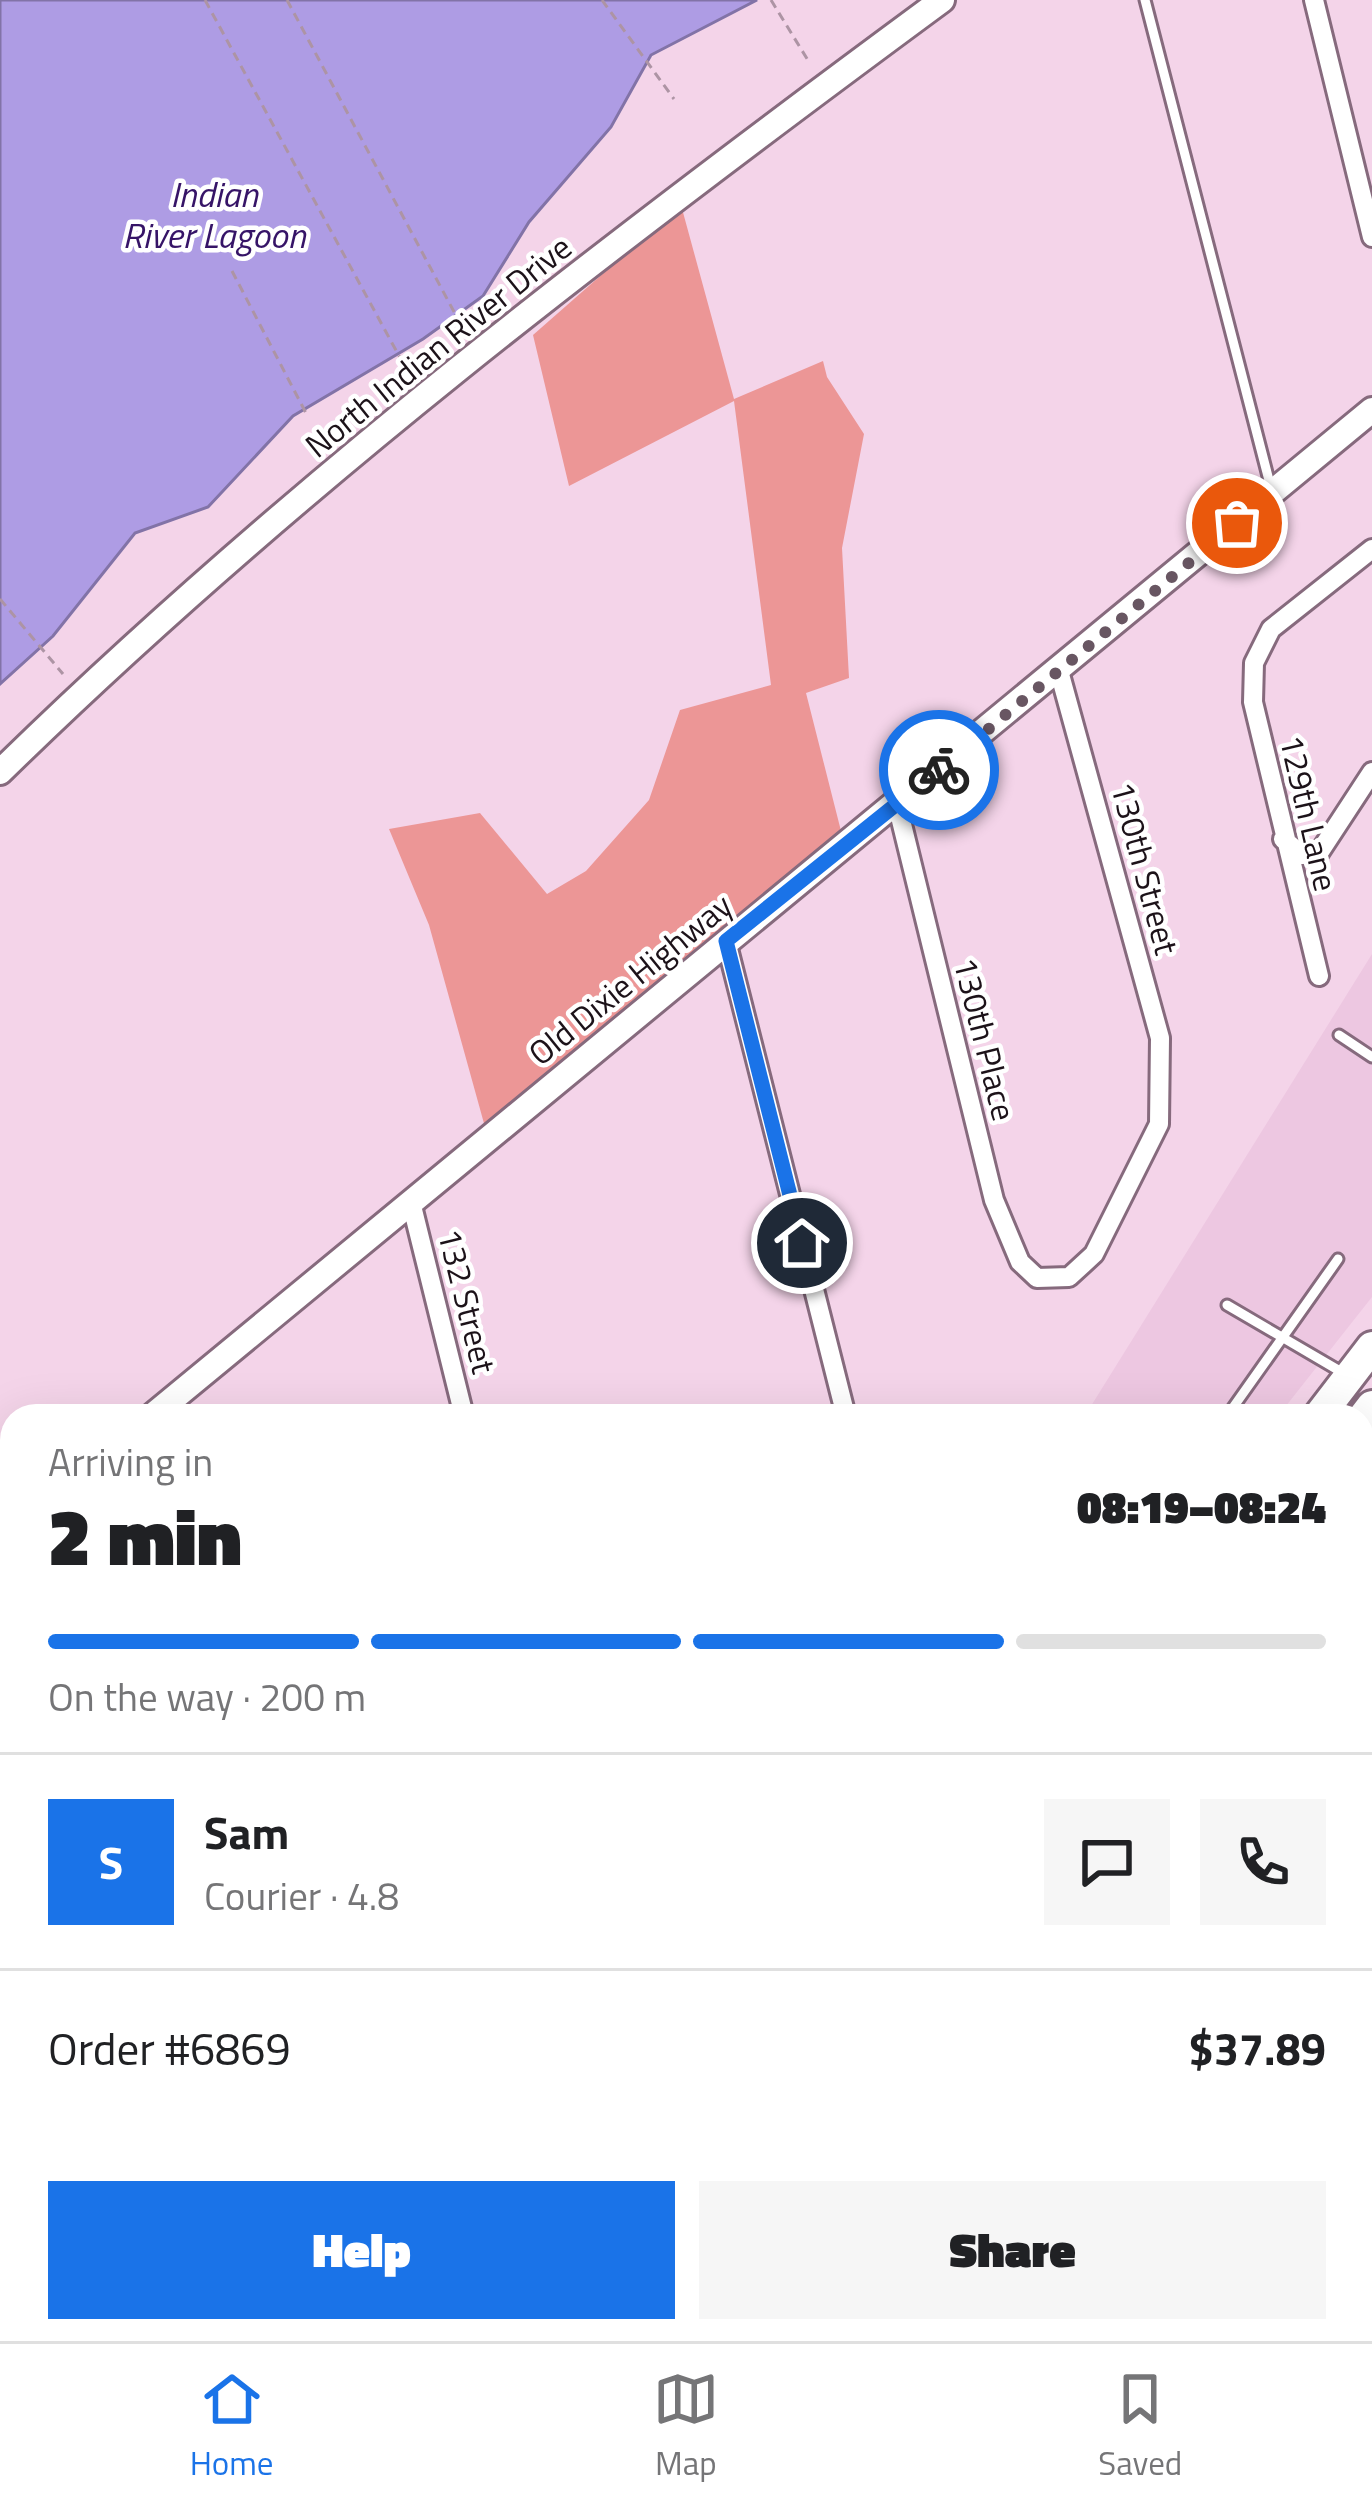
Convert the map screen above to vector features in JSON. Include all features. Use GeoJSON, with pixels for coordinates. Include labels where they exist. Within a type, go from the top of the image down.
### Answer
{"type":"FeatureCollection","features":[{"type":"Feature","properties":{"kind":"main road"},"geometry":{"type":"LineString","coordinates":[[1328,1404],[1372,1347]]}},
{"type":"Feature","properties":{"kind":"street","name":"North Indian River Drive"},"geometry":{"type":"LineString","coordinates":[[0,772],[98,676],[232,557],[649,216],[942,0]]}},
{"type":"Feature","properties":{"kind":"street"},"geometry":{"type":"LineString","coordinates":[[1314,0],[1372,237]]}},
{"type":"Feature","properties":{"kind":"street","name":"Old Dixie Highway"},"geometry":{"type":"LineString","coordinates":[[167,1404],[1372,410]]}},
{"type":"Feature","properties":{"kind":"street","name":"129th Lane"},"geometry":{"type":"LineString","coordinates":[[1319,976],[1253,702],[1254,663],[1271,628],[1372,549]]}},
{"type":"Feature","properties":{"kind":"street","name":"130th Street"},"geometry":{"type":"LineString","coordinates":[[1037,1278],[1069,1277],[1094,1254],[1159,1124],[1161,1083],[1160,1038],[1059,670]]}},
{"type":"Feature","properties":{"kind":"street"},"geometry":{"type":"LineString","coordinates":[[1283,839],[1302,855],[1319,854],[1372,772]]}},
{"type":"Feature","properties":{"kind":"street","name":"130th Place"},"geometry":{"type":"LineString","coordinates":[[897,804],[994,1200],[1020,1262],[1037,1278]]}},
{"type":"Feature","properties":{"kind":"street"},"geometry":{"type":"LineString","coordinates":[[726,941],[843,1404]]}},
{"type":"Feature","properties":{"kind":"street","name":"132 Street"},"geometry":{"type":"LineString","coordinates":[[411,1202],[461,1404]]}},
{"type":"Feature","properties":{"kind":"lane"},"geometry":{"type":"LineString","coordinates":[[1145,0],[1272,493]]}},
{"type":"Feature","properties":{"kind":"lane"},"geometry":{"type":"LineString","coordinates":[[1339,1035],[1372,1057]]}},
{"type":"Feature","properties":{"kind":"lane"},"geometry":{"type":"LineString","coordinates":[[1236,1404],[1338,1258]]}},
{"type":"Feature","properties":{"kind":"lane"},"geometry":{"type":"LineString","coordinates":[[1227,1305],[1349,1376]]}},
{"type":"Feature","properties":{"kind":"path"},"geometry":{"type":"LineString","coordinates":[[205,0],[404,364]]}},
{"type":"Feature","properties":{"kind":"path"},"geometry":{"type":"LineString","coordinates":[[287,0],[460,323]]}},
{"type":"Feature","properties":{"kind":"path"},"geometry":{"type":"LineString","coordinates":[[602,0],[674,99]]}},
{"type":"Feature","properties":{"kind":"path"},"geometry":{"type":"LineString","coordinates":[[771,0],[809,62]]}},
{"type":"Feature","properties":{"kind":"path"},"geometry":{"type":"LineString","coordinates":[[232,271],[308,417]]}},
{"type":"Feature","properties":{"kind":"path"},"geometry":{"type":"LineString","coordinates":[[0,599],[63,674]]}},
{"type":"Feature","properties":{"kind":"shaded area"},"geometry":{"type":"Polygon","coordinates":[[[681,205],[734,399],[823,361],[827,377],[864,434],[842,548],[849,678],[806,693],[841,831],[485,1127],[429,925],[389,829],[480,813],[547,894],[586,871],[649,800],[680,710],[771,685],[734,401],[569,486],[533,335],[681,205]]]}},
{"type":"Feature","properties":{"kind":"shaded area"},"geometry":{"type":"Polygon","coordinates":[[[1372,954],[1372,1297],[1287,1404],[1092,1404],[1372,954]]]}},
{"type":"Feature","properties":{"kind":"water","name":"Indian River Lagoon"},"geometry":{"type":"Polygon","coordinates":[[[0,0],[757,0],[651,55],[611,127],[529,222],[483,296],[423,339],[293,416],[208,507],[135,533],[53,636],[0,684],[0,0]]]}},
{"type":"Feature","properties":{"kind":"way so far"},"geometry":{"type":"LineString","coordinates":[[939,770],[1237,523]]}},
{"type":"Feature","properties":{"kind":"route"},"geometry":{"type":"LineString","coordinates":[[802,1243],[726,941],[939,770]]}}]}
